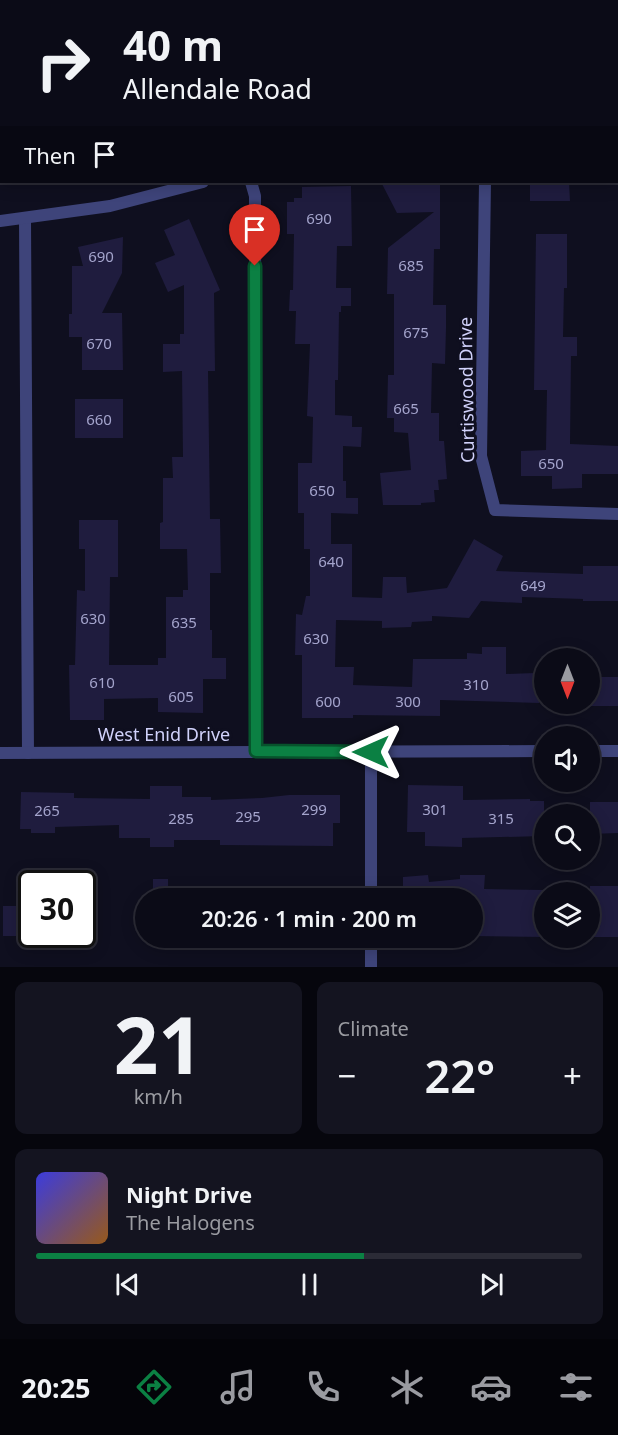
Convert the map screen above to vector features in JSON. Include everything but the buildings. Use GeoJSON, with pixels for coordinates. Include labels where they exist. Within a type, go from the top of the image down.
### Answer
{"type":"FeatureCollection","features":[{"type":"Feature","properties":{"kind":"street"},"geometry":{"type":"LineString","coordinates":[[0,221],[110,206],[199,183]]}},
{"type":"Feature","properties":{"kind":"street"},"geometry":{"type":"LineString","coordinates":[[251,183],[255,196],[256,751]]}},
{"type":"Feature","properties":{"kind":"street","name":"Curtiswood Drive"},"geometry":{"type":"LineString","coordinates":[[485,183],[481,456],[495,510],[618,514]]}},
{"type":"Feature","properties":{"kind":"street"},"geometry":{"type":"LineString","coordinates":[[26,218],[28,753]]}},
{"type":"Feature","properties":{"kind":"street","name":"West Enid Drive"},"geometry":{"type":"LineString","coordinates":[[0,753],[534,751]]}},
{"type":"Feature","properties":{"kind":"street"},"geometry":{"type":"LineString","coordinates":[[600,751],[618,751]]}},
{"type":"Feature","properties":{"kind":"street"},"geometry":{"type":"LineString","coordinates":[[371,752],[371,888]]}},
{"type":"Feature","properties":{"kind":"street"},"geometry":{"type":"LineString","coordinates":[[371,948],[371,967]]}},
{"type":"Feature","properties":{"kind":"route"},"geometry":{"type":"LineString","coordinates":[[255,266],[256,751],[371,752]]}}]}
